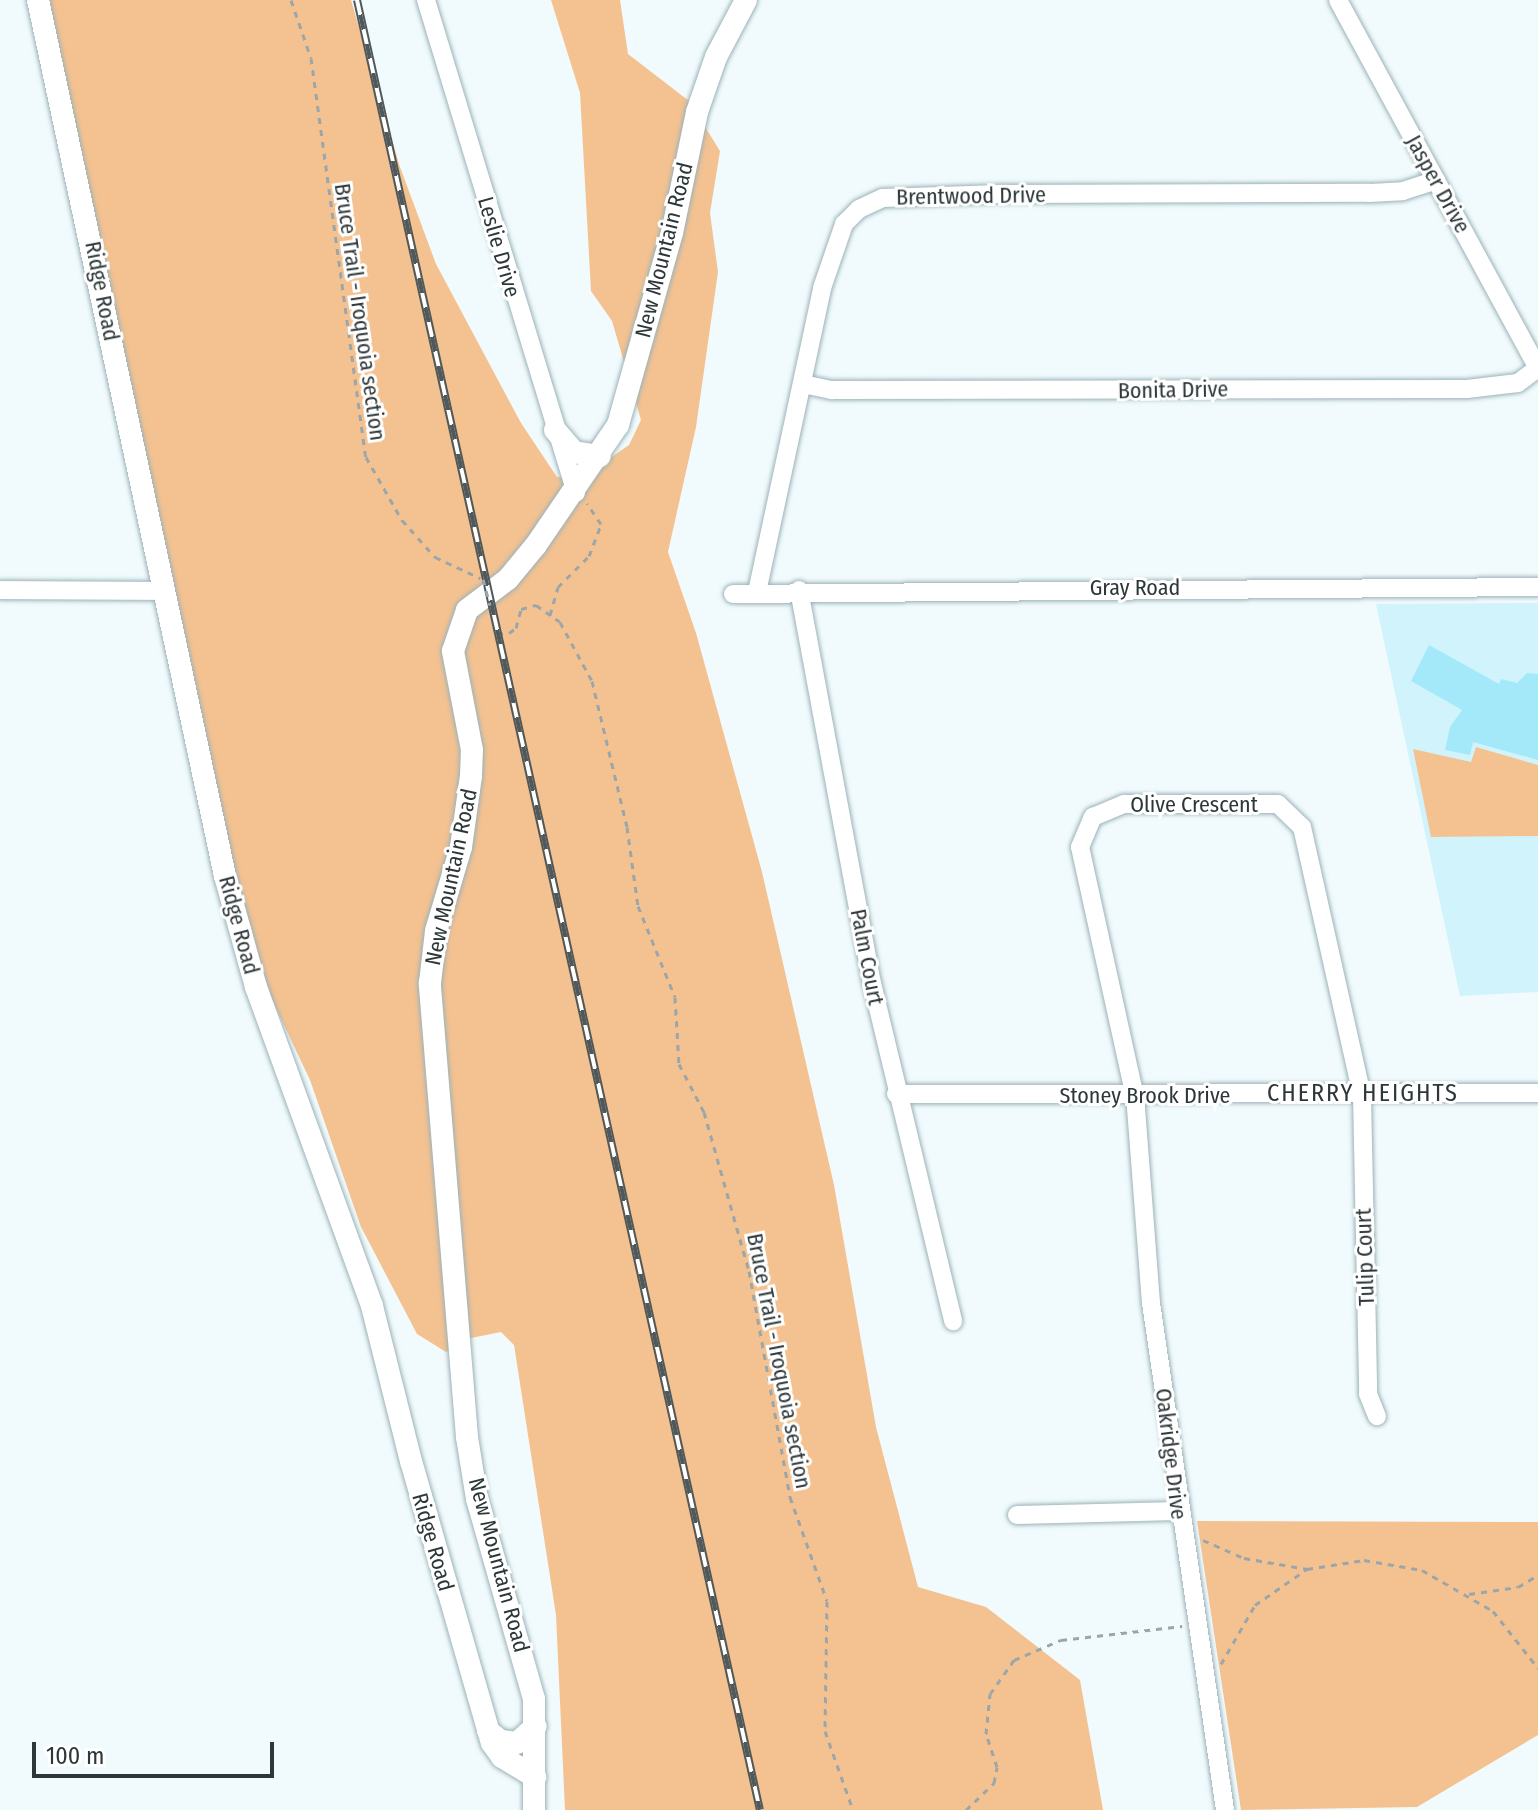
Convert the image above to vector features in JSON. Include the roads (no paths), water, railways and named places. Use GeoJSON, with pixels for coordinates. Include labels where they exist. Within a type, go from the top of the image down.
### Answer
{"type":"FeatureCollection","features":[{"type":"Feature","properties":{"kind":"main road","name":"Ridge Road"},"geometry":{"type":"LineString","coordinates":[[38,0],[225,876],[252,973],[372,1306],[488,1731],[502,1757],[535,1777]]}},
{"type":"Feature","properties":{"kind":"main road","name":"New Mountain Road"},"geometry":{"type":"LineString","coordinates":[[535,1777],[536,1726],[528,1672],[477,1499],[467,1437],[430,983],[436,931],[461,847],[471,776],[472,750],[453,663],[455,637],[467,610],[508,579],[577,491],[600,456],[626,396],[672,233],[697,112],[716,57],[746,0]]}},
{"type":"Feature","properties":{"kind":"main road"},"geometry":{"type":"LineString","coordinates":[[555,430],[574,452],[600,456]]}},
{"type":"Feature","properties":{"kind":"main road"},"geometry":{"type":"LineString","coordinates":[[488,1731],[501,1741],[517,1743],[536,1726]]}},
{"type":"Feature","properties":{"kind":"main road"},"geometry":{"type":"LineString","coordinates":[[534,1810],[535,1777]]}},
{"type":"Feature","properties":{"kind":"street","name":"Leslie Drive"},"geometry":{"type":"LineString","coordinates":[[426,0],[555,430],[577,491]]}},
{"type":"Feature","properties":{"kind":"street","name":"Jasper Drive"},"geometry":{"type":"LineString","coordinates":[[1338,0],[1538,368]]}},
{"type":"Feature","properties":{"kind":"street","name":"Brentwood Drive"},"geometry":{"type":"LineString","coordinates":[[757,592],[822,288],[844,224],[859,209],[883,198],[1369,193],[1403,191],[1436,180]]}},
{"type":"Feature","properties":{"kind":"street","name":"Bonita Drive"},"geometry":{"type":"LineString","coordinates":[[803,384],[832,390],[1467,389],[1518,383],[1538,368]]}},
{"type":"Feature","properties":{"kind":"street","name":"Gray Road"},"geometry":{"type":"LineString","coordinates":[[733,594],[799,590],[1538,587]]}},
{"type":"Feature","properties":{"kind":"street"},"geometry":{"type":"LineString","coordinates":[[0,590],[164,591]]}},
{"type":"Feature","properties":{"kind":"street","name":"Palm Court"},"geometry":{"type":"LineString","coordinates":[[799,590],[896,1094],[953,1321]]}},
{"type":"Feature","properties":{"kind":"street","name":"Olive Crescent"},"geometry":{"type":"LineString","coordinates":[[1135,1097],[1080,847],[1093,817],[1124,804],[1278,804],[1302,827],[1362,1096]]}},
{"type":"Feature","properties":{"kind":"street","name":"Stoney Brook Drive"},"geometry":{"type":"LineString","coordinates":[[896,1094],[1135,1097],[1538,1093]]}},
{"type":"Feature","properties":{"kind":"street","name":"Tulip Court"},"geometry":{"type":"LineString","coordinates":[[1362,1096],[1368,1394],[1377,1416]]}},
{"type":"Feature","properties":{"kind":"street","name":"Oakridge Drive"},"geometry":{"type":"LineString","coordinates":[[1135,1097],[1151,1303],[1195,1625],[1225,1810]]}},
{"type":"Feature","properties":{"kind":"street"},"geometry":{"type":"LineString","coordinates":[[1017,1515],[1180,1520]]}},
{"type":"Feature","properties":{"kind":"railway"},"geometry":{"type":"LineString","coordinates":[[357,0],[760,1810]]}},
{"type":"Feature","properties":{"kind":"district","name":"CHERRY HEIGHTS"},"geometry":{"type":"Point","coordinates":[1363,1094]}}]}
